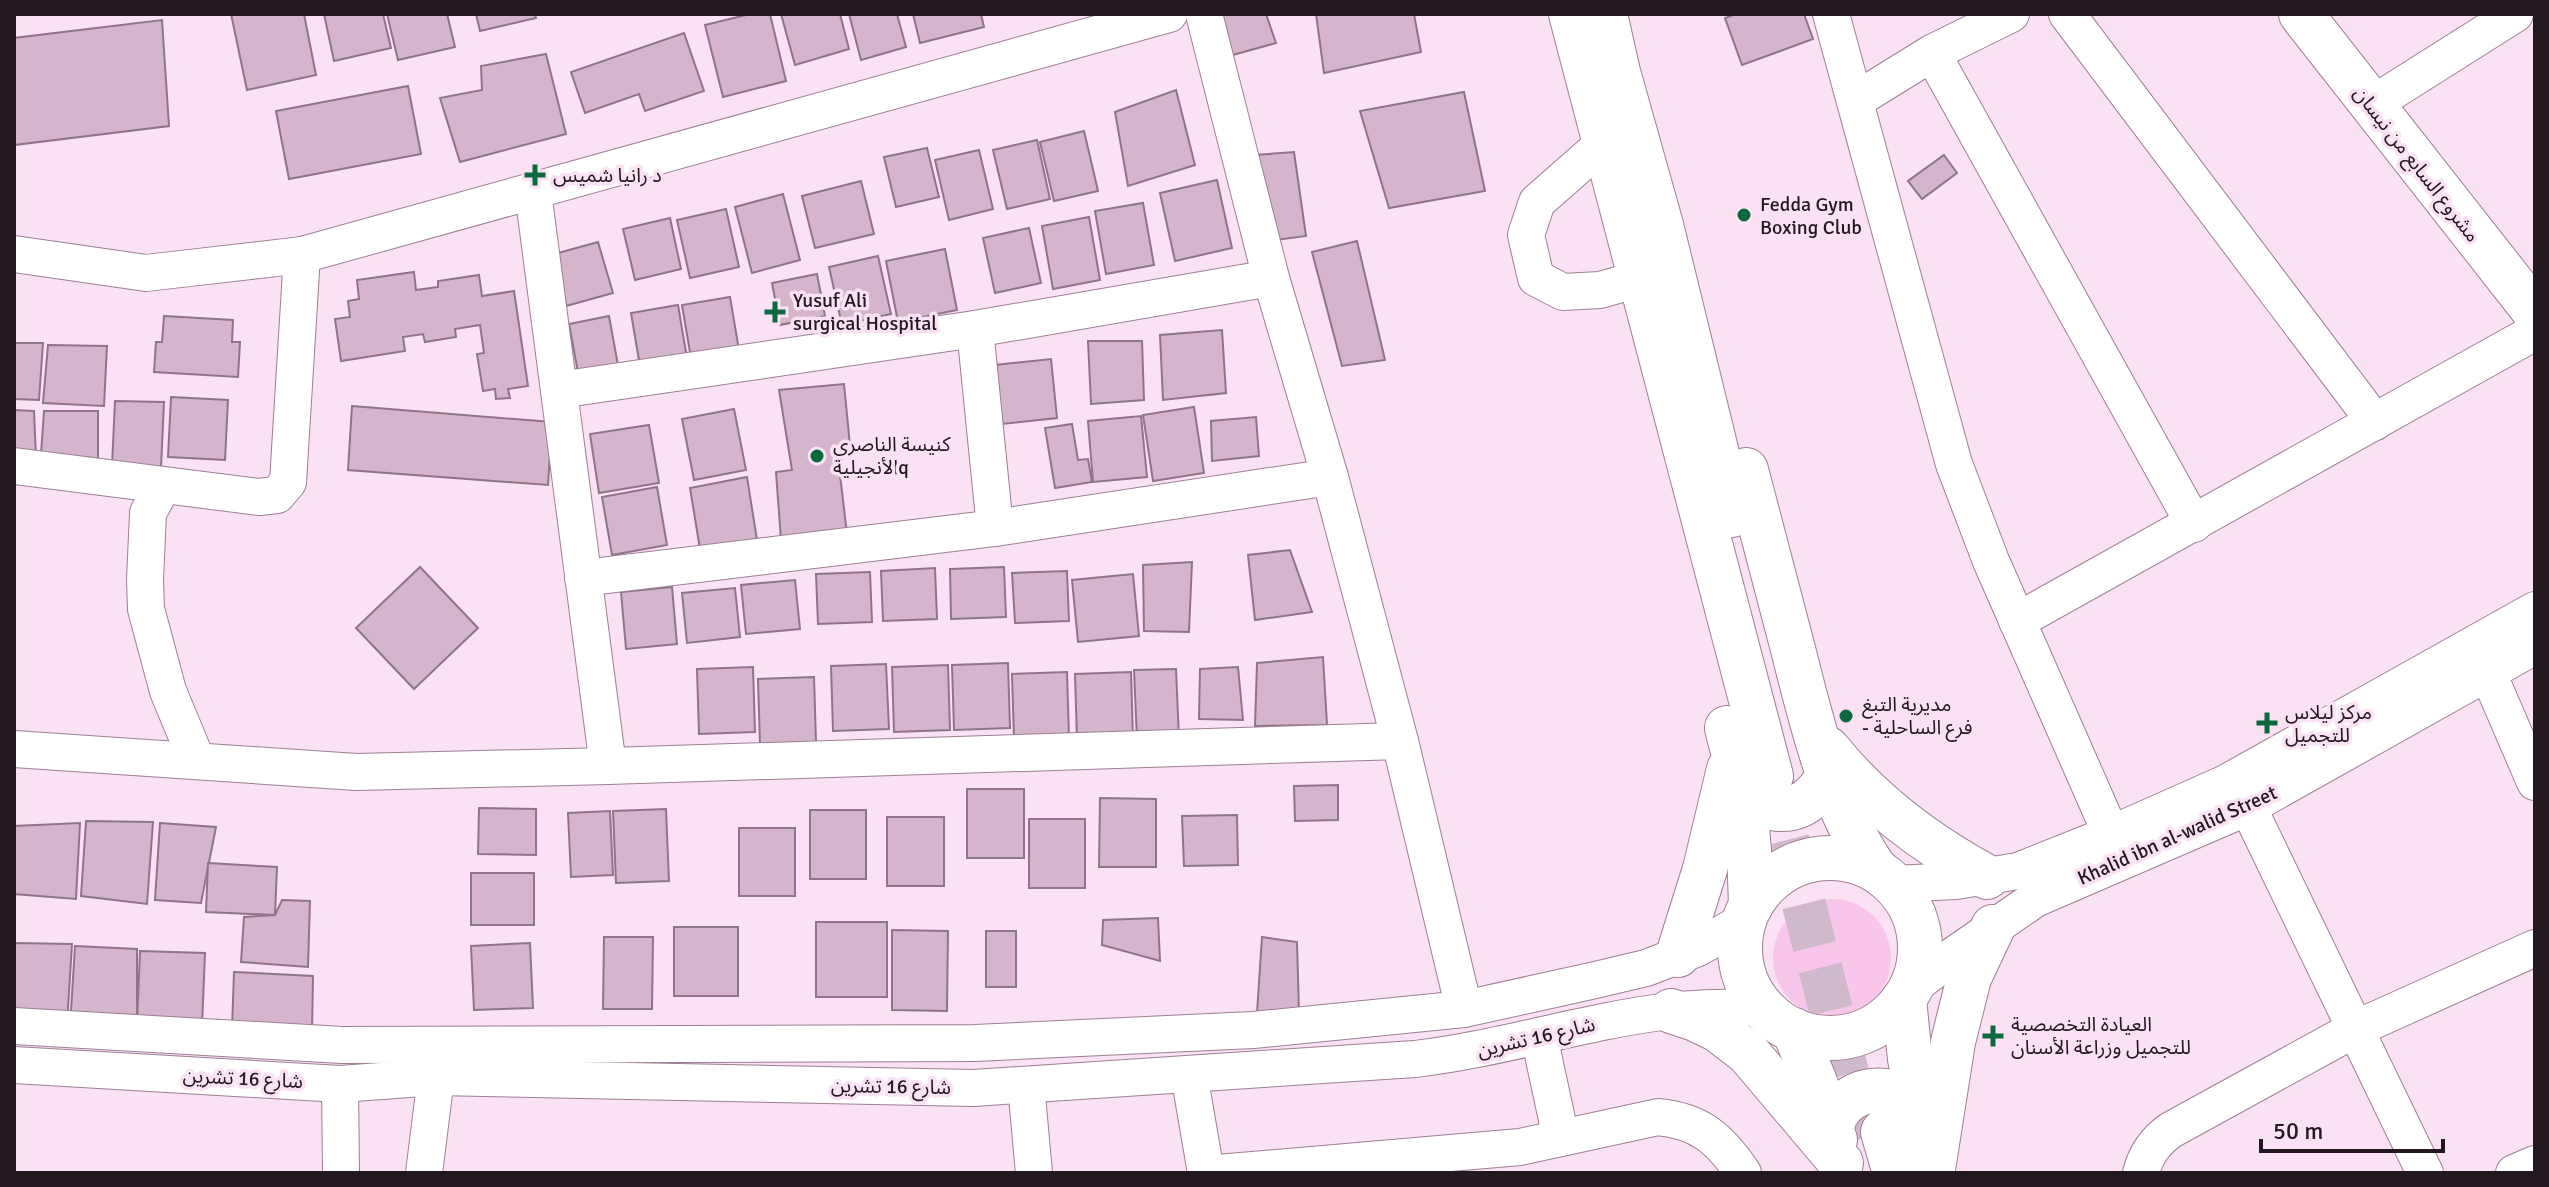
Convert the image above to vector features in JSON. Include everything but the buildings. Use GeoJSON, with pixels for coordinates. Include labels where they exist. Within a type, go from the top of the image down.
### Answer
{"type":"FeatureCollection","features":[{"type":"Feature","properties":{"kind":"main road"},"geometry":{"type":"LineString","coordinates":[[1571,14],[1640,284],[1784,779]]}},
{"type":"Feature","properties":{"kind":"main road"},"geometry":{"type":"LineString","coordinates":[[1605,14],[1661,225],[1784,779]]}},
{"type":"Feature","properties":{"kind":"main road","name":"مشروع السابع من نيسان"},"geometry":{"type":"LineString","coordinates":[[2301,14],[2535,312]]}},
{"type":"Feature","properties":{"kind":"main road"},"geometry":{"type":"LineString","coordinates":[[1661,225],[1698,294],[1706,320],[1814,732],[1858,784],[1883,807],[1934,847],[1987,877]]}},
{"type":"Feature","properties":{"kind":"main road"},"geometry":{"type":"LineString","coordinates":[[1640,284],[1638,356],[1645,398],[1733,751],[1705,869],[1678,955]]}},
{"type":"Feature","properties":{"kind":"main road"},"geometry":{"type":"LineString","coordinates":[[1814,732],[1784,779],[1749,850],[1748,913],[1741,940],[1741,961],[1746,980],[1778,1018],[1865,1146]]}},
{"type":"Feature","properties":{"kind":"main road"},"geometry":{"type":"LineString","coordinates":[[1733,751],[1784,779],[1848,825],[1912,910],[1919,933],[1919,962],[1907,994],[1890,1015],[1872,1028],[1832,1038],[1813,1036],[1778,1018]]}},
{"type":"Feature","properties":{"kind":"main road"},"geometry":{"type":"LineString","coordinates":[[1748,913],[1765,886],[1784,870],[1806,861],[1829,857],[1853,860],[1885,876]]}},
{"type":"Feature","properties":{"kind":"main road"},"geometry":{"type":"LineString","coordinates":[[1671,1011],[1718,1030],[1865,1146],[1921,1172],[1969,978],[1993,927]]}},
{"type":"Feature","properties":{"kind":"main road"},"geometry":{"type":"LineString","coordinates":[[1865,1146],[1910,1059],[1907,994]]}},
{"type":"Feature","properties":{"kind":"street"},"geometry":{"type":"LineString","coordinates":[[14,254],[146,273],[302,255],[1169,14]]}},
{"type":"Feature","properties":{"kind":"street"},"geometry":{"type":"LineString","coordinates":[[1204,14],[1271,278],[1330,477],[1400,741],[1464,1009]]}},
{"type":"Feature","properties":{"kind":"street"},"geometry":{"type":"LineString","coordinates":[[1831,14],[1954,464],[1991,561],[2111,834]]}},
{"type":"Feature","properties":{"kind":"street"},"geometry":{"type":"LineString","coordinates":[[1856,100],[1932,53],[2011,14]]}},
{"type":"Feature","properties":{"kind":"street"},"geometry":{"type":"LineString","coordinates":[[2067,14],[2375,422]]}},
{"type":"Feature","properties":{"kind":"street"},"geometry":{"type":"LineString","coordinates":[[2371,105],[2515,14]]}},
{"type":"Feature","properties":{"kind":"street"},"geometry":{"type":"LineString","coordinates":[[1932,53],[2194,524]]}},
{"type":"Feature","properties":{"kind":"street"},"geometry":{"type":"LineString","coordinates":[[1603,144],[1537,202],[1526,235],[1536,278],[1563,292],[1640,284]]}},
{"type":"Feature","properties":{"kind":"street"},"geometry":{"type":"LineString","coordinates":[[533,192],[608,766]]}},
{"type":"Feature","properties":{"kind":"street"},"geometry":{"type":"LineString","coordinates":[[14,466],[259,497],[277,495],[288,482],[302,255]]}},
{"type":"Feature","properties":{"kind":"street"},"geometry":{"type":"LineString","coordinates":[[559,390],[975,329],[1271,278]]}},
{"type":"Feature","properties":{"kind":"street"},"geometry":{"type":"LineString","coordinates":[[975,329],[995,528]]}},
{"type":"Feature","properties":{"kind":"street"},"geometry":{"type":"LineString","coordinates":[[2017,621],[2535,332]]}},
{"type":"Feature","properties":{"kind":"street"},"geometry":{"type":"LineString","coordinates":[[583,578],[995,528],[1330,477]]}},
{"type":"Feature","properties":{"kind":"street"},"geometry":{"type":"LineString","coordinates":[[163,485],[148,513],[146,609],[168,691],[197,761]]}},
{"type":"Feature","properties":{"kind":"street"},"geometry":{"type":"LineString","coordinates":[[1885,876],[1956,881],[1987,877],[2018,871],[2111,834],[2226,783],[2535,610]]}},
{"type":"Feature","properties":{"kind":"street","name":"Khalid ibn al-walid Street"},"geometry":{"type":"LineString","coordinates":[[1907,994],[1993,927],[2035,899],[2248,807],[2535,646]]}},
{"type":"Feature","properties":{"kind":"street"},"geometry":{"type":"LineString","coordinates":[[2488,673],[2535,782]]}},
{"type":"Feature","properties":{"kind":"street"},"geometry":{"type":"LineString","coordinates":[[14,749],[356,772],[1400,741]]}},
{"type":"Feature","properties":{"kind":"street"},"geometry":{"type":"LineString","coordinates":[[2248,807],[2425,1173]]}},
{"type":"Feature","properties":{"kind":"street","name":"شارع 16 تشرين"},"geometry":{"type":"LineString","coordinates":[[14,1026],[342,1045],[975,1043],[1253,1030],[1464,1009],[1646,968],[1698,948],[1748,913]]}},
{"type":"Feature","properties":{"kind":"street"},"geometry":{"type":"LineString","coordinates":[[2141,1173],[2150,1149],[2171,1130],[2355,1029],[2535,948]]}},
{"type":"Feature","properties":{"kind":"street","name":"شارع 16 تشرين"},"geometry":{"type":"LineString","coordinates":[[14,1065],[340,1084],[436,1077],[973,1088],[1415,1059],[1459,1054],[1564,1029],[1671,1011],[1778,1018]]}},
{"type":"Feature","properties":{"kind":"street"},"geometry":{"type":"LineString","coordinates":[[1539,1036],[1561,1138]]}},
{"type":"Feature","properties":{"kind":"street"},"geometry":{"type":"LineString","coordinates":[[973,1088],[975,1043]]}},
{"type":"Feature","properties":{"kind":"street"},"geometry":{"type":"LineString","coordinates":[[1189,1074],[1206,1173]]}},
{"type":"Feature","properties":{"kind":"street"},"geometry":{"type":"LineString","coordinates":[[424,1173],[436,1077]]}},
{"type":"Feature","properties":{"kind":"street"},"geometry":{"type":"LineString","coordinates":[[340,1084],[341,1173]]}},
{"type":"Feature","properties":{"kind":"street"},"geometry":{"type":"LineString","coordinates":[[1026,1085],[1034,1173]]}},
{"type":"Feature","properties":{"kind":"street"},"geometry":{"type":"LineString","coordinates":[[1217,1173],[1520,1147],[1658,1117],[1681,1119],[1705,1130],[1743,1173]]}},
{"type":"Feature","properties":{"kind":"street"},"geometry":{"type":"LineString","coordinates":[[2514,1173],[2535,1164]]}},
{"type":"Feature","properties":{"kind":"shaded area"},"geometry":{"type":"Polygon","coordinates":[[[1832,899],[1855,903],[1874,916],[1887,935],[1891,958],[1887,981],[1874,1000],[1855,1013],[1832,1017],[1809,1013],[1790,1000],[1777,981],[1773,958],[1777,935],[1790,916],[1809,903],[1832,899]]]}},
{"type":"Feature","properties":{"kind":"tunnel"},"geometry":{"type":"LineString","coordinates":[[1771,776],[1864,1139]]}},
{"type":"Feature","properties":{"kind":"place","name":"د رانيا شميس"},"geometry":{"type":"Point","coordinates":[535,175]}},
{"type":"Feature","properties":{"kind":"place","name":"Fedda Gym Boxing Club"},"geometry":{"type":"Point","coordinates":[1744,215]}},
{"type":"Feature","properties":{"kind":"place","name":"Yusuf Ali surgical Hospital"},"geometry":{"type":"Point","coordinates":[775,312]}},
{"type":"Feature","properties":{"kind":"place","name":"كنيسة الناصري الأنجيليةq"},"geometry":{"type":"Point","coordinates":[817,456]}},
{"type":"Feature","properties":{"kind":"place","name":"مديرية التبغ - فرع الساحلية"},"geometry":{"type":"Point","coordinates":[1846,716]}},
{"type":"Feature","properties":{"kind":"place","name":"مركز ليلاس للتجميل"},"geometry":{"type":"Point","coordinates":[2267,723]}},
{"type":"Feature","properties":{"kind":"place","name":"العيادة التخصصية للتجميل وزراعة الأسنان"},"geometry":{"type":"Point","coordinates":[1993,1036]}}]}
